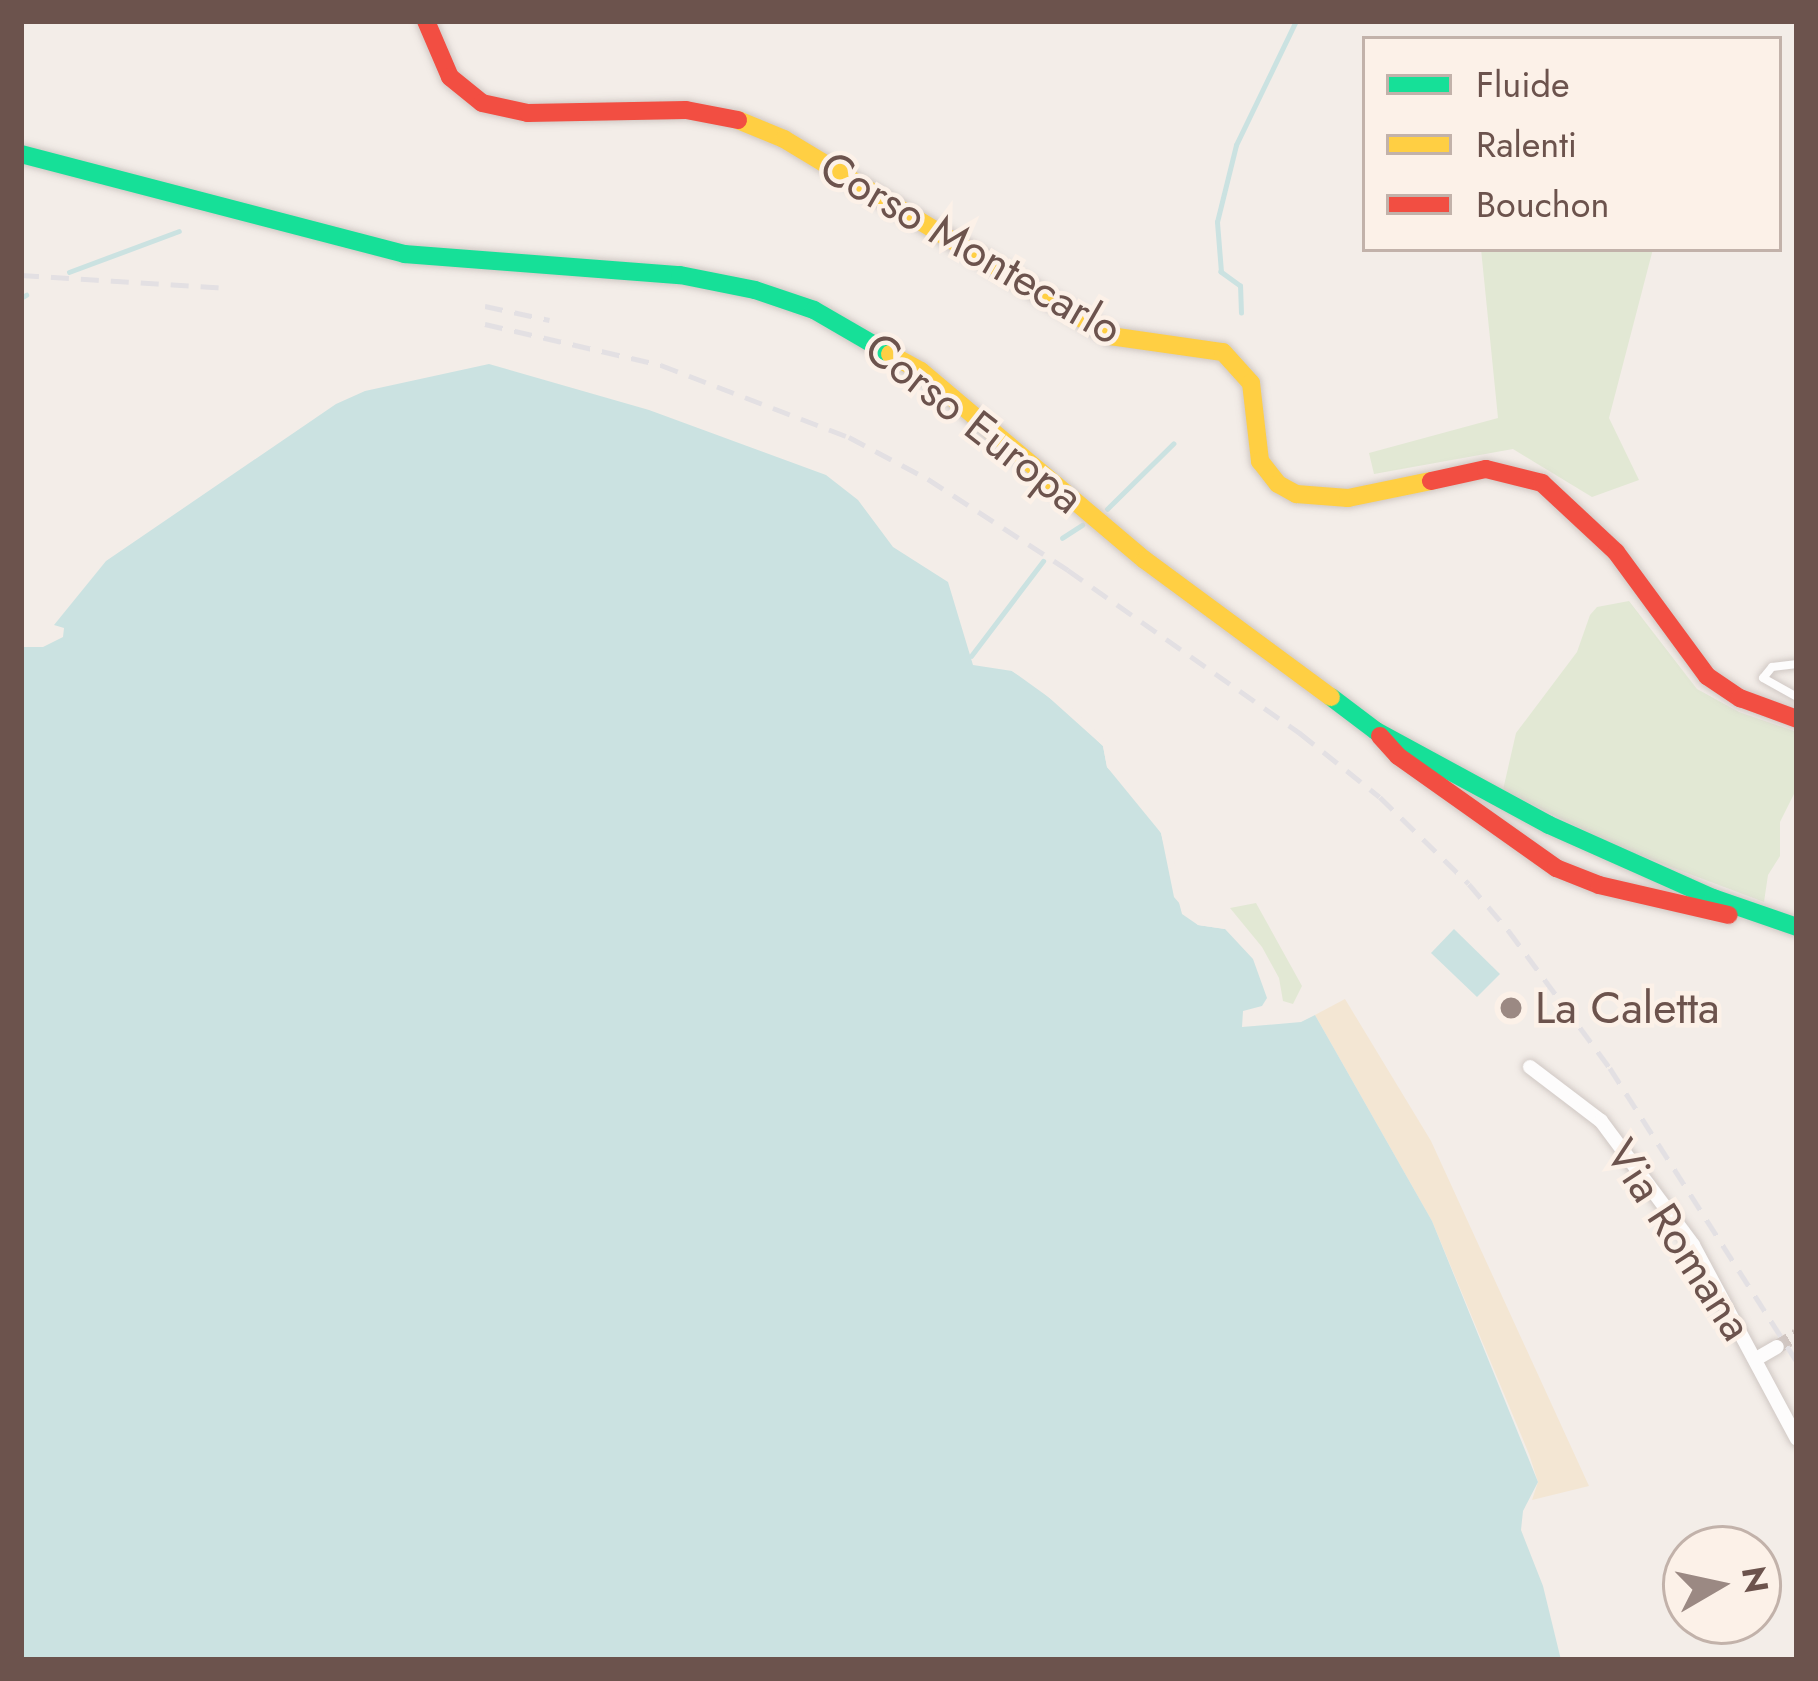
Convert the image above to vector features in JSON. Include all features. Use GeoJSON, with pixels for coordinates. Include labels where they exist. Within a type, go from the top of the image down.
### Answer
{"type":"FeatureCollection","features":[{"type":"Feature","properties":{"kind":"main road","name":"Corso Montecarlo"},"geometry":{"type":"LineString","coordinates":[[426,21],[450,77],[482,103],[528,113],[686,110],[745,121],[784,139],[1110,336],[1223,352],[1251,383],[1255,447],[1263,466],[1296,494],[1340,499],[1486,469],[1542,483],[1570,503],[1629,567],[1707,676],[1740,698],[1797,719]]}},
{"type":"Feature","properties":{"kind":"main road","name":"Corso Europa"},"geometry":{"type":"LineString","coordinates":[[21,154],[404,254],[720,281],[848,326],[921,371],[1145,560],[1376,731],[1549,825],[1713,898],[1797,928]]}},
{"type":"Feature","properties":{"kind":"main road","name":"Corso Europa"},"geometry":{"type":"LineString","coordinates":[[1376,731],[1397,756],[1532,854],[1599,885],[1797,928]]}},
{"type":"Feature","properties":{"kind":"main road"},"geometry":{"type":"LineString","coordinates":[[1532,854],[1531,833],[1549,825]]}},
{"type":"Feature","properties":{"kind":"street","name":"Via Romana"},"geometry":{"type":"LineString","coordinates":[[1530,1067],[1601,1120],[1693,1245],[1797,1439]]}},
{"type":"Feature","properties":{"kind":"street"},"geometry":{"type":"LineString","coordinates":[[1756,1359],[1777,1347]]}},
{"type":"Feature","properties":{"kind":"lane"},"geometry":{"type":"LineString","coordinates":[[1797,664],[1772,668],[1763,678],[1797,697]]}},
{"type":"Feature","properties":{"kind":"green space"},"geometry":{"type":"Polygon","coordinates":[[[1481,252],[1652,252],[1609,418],[1639,480],[1592,497],[1513,449],[1374,474],[1369,453],[1498,418],[1481,252]]]}},
{"type":"Feature","properties":{"kind":"green space"},"geometry":{"type":"Polygon","coordinates":[[[1629,601],[1697,689],[1739,712],[1797,732],[1797,788],[1780,822],[1780,856],[1768,875],[1764,902],[1618,847],[1503,790],[1516,733],[1577,652],[1590,615],[1597,607],[1629,601]]]}},
{"type":"Feature","properties":{"kind":"green space"},"geometry":{"type":"Polygon","coordinates":[[[1256,903],[1302,986],[1293,1004],[1283,1001],[1279,978],[1262,947],[1230,908],[1256,903]]]}},
{"type":"Feature","properties":{"kind":"sand"},"geometry":{"type":"Polygon","coordinates":[[[1345,999],[1431,1141],[1589,1486],[1532,1500],[1538,1482],[1529,1454],[1432,1221],[1315,1015],[1345,999]]]}},
{"type":"Feature","properties":{"kind":"water"},"geometry":{"type":"Polygon","coordinates":[[[489,364],[649,410],[826,475],[858,500],[893,547],[948,582],[973,665],[1012,671],[1035,685],[1103,746],[1107,767],[1161,833],[1174,897],[1198,925],[1225,929],[1253,959],[1267,998],[1262,1006],[1243,1011],[1242,1027],[1301,1022],[1315,1015],[1432,1221],[1538,1482],[1523,1511],[1521,1530],[1543,1586],[1561,1660],[21,1660],[21,647],[43,647],[63,637],[64,628],[54,625],[106,561],[336,404],[365,391],[489,364]]]}},
{"type":"Feature","properties":{"kind":"water"},"geometry":{"type":"Polygon","coordinates":[[[1454,929],[1500,974],[1477,997],[1431,953],[1454,929]]]}},
{"type":"Feature","properties":{"kind":"pier"},"geometry":{"type":"Polygon","coordinates":[[[1021,670],[1068,704],[1108,743],[1113,762],[1166,830],[1187,910],[1200,919],[1227,923],[1225,929],[1198,925],[1182,914],[1161,833],[1144,806],[1107,767],[1103,746],[1065,709],[1012,671],[1021,670]]]}},
{"type":"Feature","properties":{"kind":"waterway"},"geometry":{"type":"LineString","coordinates":[[1241,313],[1240,286],[1221,272],[1217,222],[1236,145],[1296,21]]}},
{"type":"Feature","properties":{"kind":"waterway"},"geometry":{"type":"LineString","coordinates":[[69,272],[179,231]]}},
{"type":"Feature","properties":{"kind":"waterway"},"geometry":{"type":"LineString","coordinates":[[21,298],[26,295]]}},
{"type":"Feature","properties":{"kind":"waterway"},"geometry":{"type":"LineString","coordinates":[[1107,509],[1173,444]]}},
{"type":"Feature","properties":{"kind":"waterway"},"geometry":{"type":"LineString","coordinates":[[1062,538],[1082,525]]}},
{"type":"Feature","properties":{"kind":"waterway"},"geometry":{"type":"LineString","coordinates":[[971,656],[1043,561]]}},
{"type":"Feature","properties":{"kind":"tunnel"},"geometry":{"type":"LineString","coordinates":[[1777,1347],[1797,1335]]}},
{"type":"Feature","properties":{"kind":"railway"},"geometry":{"type":"LineString","coordinates":[[21,275],[225,288]]}},
{"type":"Feature","properties":{"kind":"railway"},"geometry":{"type":"LineString","coordinates":[[485,306],[550,320]]}},
{"type":"Feature","properties":{"kind":"railway"},"geometry":{"type":"LineString","coordinates":[[485,324],[661,365],[849,437],[928,479],[1068,570],[1300,733],[1380,797],[1469,884],[1509,931],[1610,1068],[1797,1361]]}},
{"type":"Feature","properties":{"kind":"traffic: fast"},"geometry":{"type":"LineString","coordinates":[[21,154],[404,254],[680,275],[755,290],[814,310],[890,354]]}},
{"type":"Feature","properties":{"kind":"traffic: fast"},"geometry":{"type":"LineString","coordinates":[[1331,697],[1376,731],[1549,825],[1713,898],[1797,927]]}},
{"type":"Feature","properties":{"kind":"traffic: slow"},"geometry":{"type":"LineString","coordinates":[[738,120],[784,139],[1110,336],[1223,352],[1251,383],[1260,461],[1278,484],[1296,494],[1348,498],[1431,481]]}},
{"type":"Feature","properties":{"kind":"traffic: slow"},"geometry":{"type":"LineString","coordinates":[[890,354],[921,371],[1145,560],[1331,697]]}},
{"type":"Feature","properties":{"kind":"traffic: jam"},"geometry":{"type":"LineString","coordinates":[[426,21],[450,77],[482,103],[528,113],[686,110],[738,120]]}},
{"type":"Feature","properties":{"kind":"traffic: jam"},"geometry":{"type":"LineString","coordinates":[[1431,481],[1486,469],[1542,483],[1616,552],[1707,676],[1740,698],[1797,719]]}},
{"type":"Feature","properties":{"kind":"traffic: jam"},"geometry":{"type":"LineString","coordinates":[[1380,736],[1398,756],[1556,868],[1599,885],[1729,915]]}},
{"type":"Feature","properties":{"kind":"place","name":"La Caletta"},"geometry":{"type":"Point","coordinates":[1511,1008]}}]}
